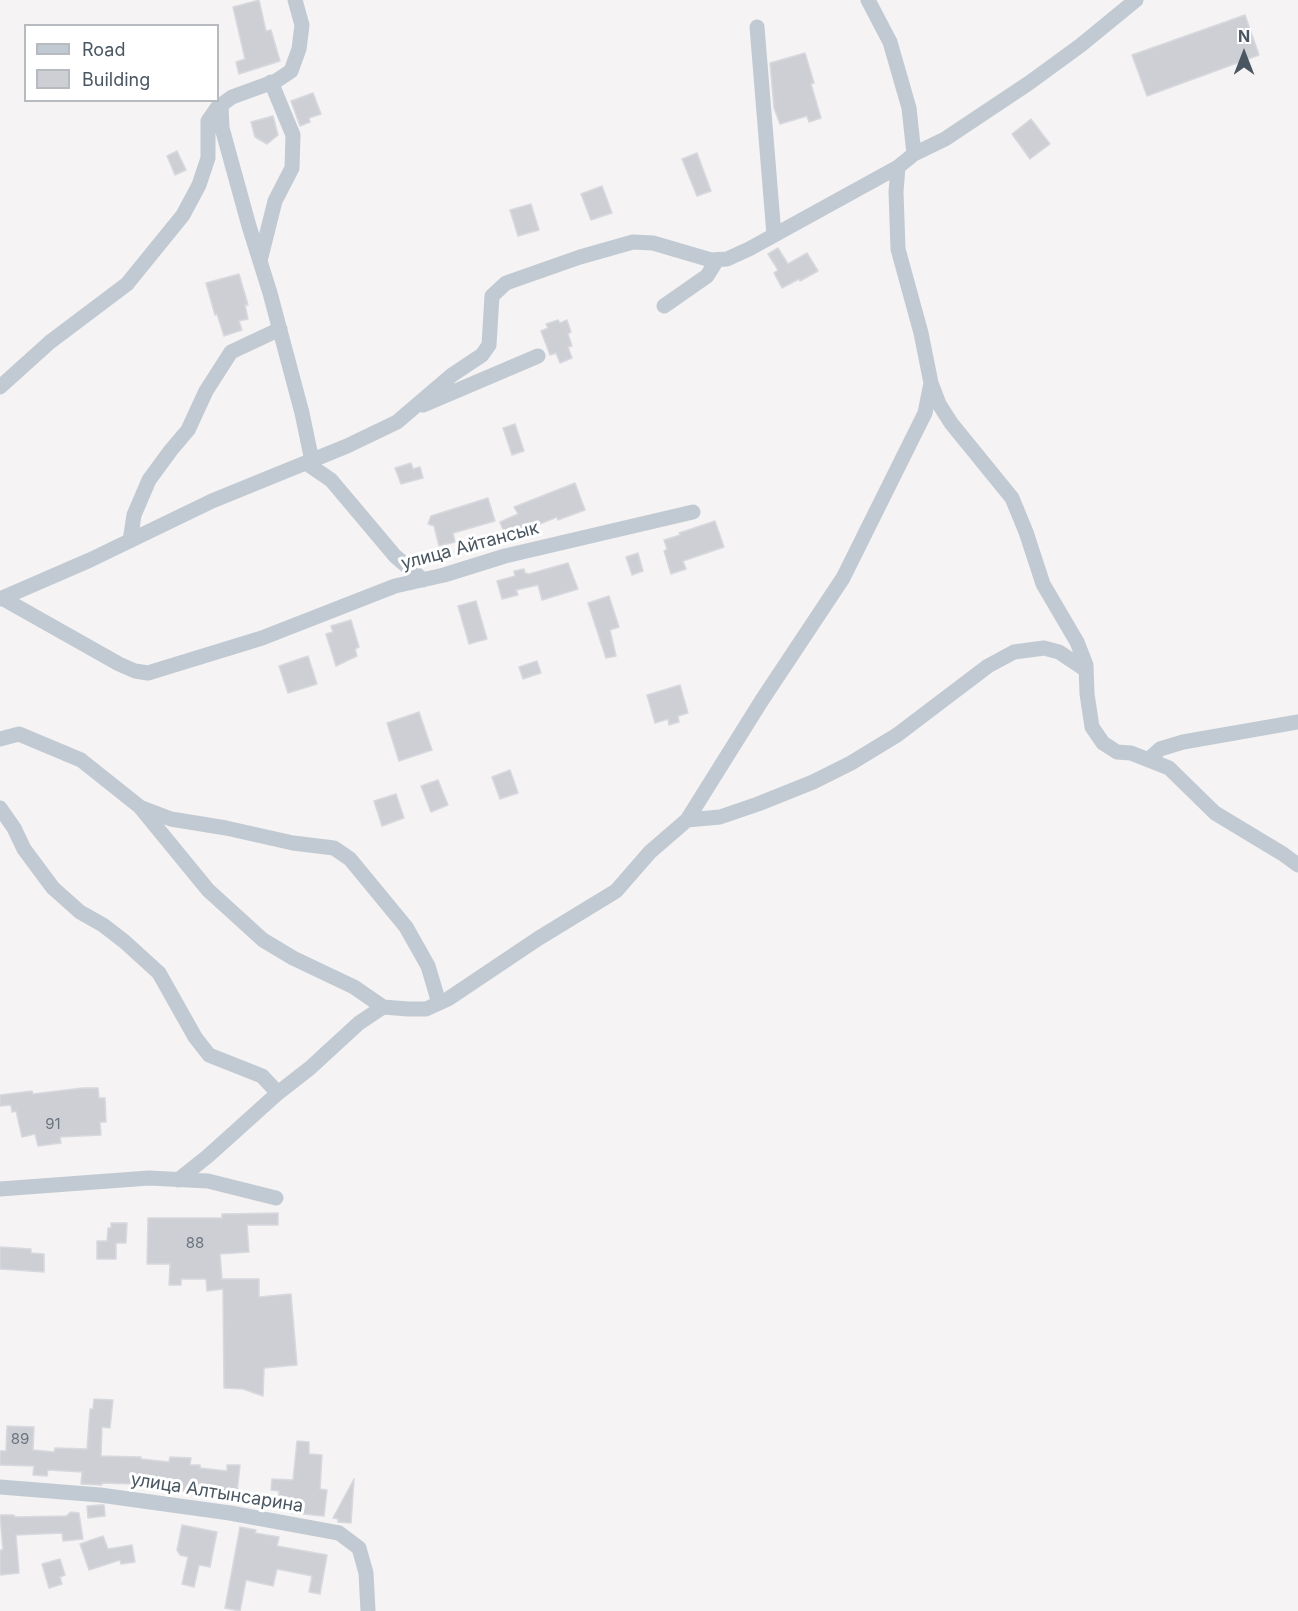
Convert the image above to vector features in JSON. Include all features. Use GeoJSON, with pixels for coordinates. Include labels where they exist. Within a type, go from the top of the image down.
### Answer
{"type":"FeatureCollection","features":[{"type":"Feature","properties":{"kind":"street"},"geometry":{"type":"LineString","coordinates":[[0,387],[50,342],[127,284],[183,215],[199,185],[208,158],[208,121],[221,105],[232,97],[271,82],[291,71],[299,49],[302,25],[296,0]]}},
{"type":"Feature","properties":{"kind":"street"},"geometry":{"type":"LineString","coordinates":[[868,0],[890,42],[909,108],[914,153]]}},
{"type":"Feature","properties":{"kind":"street"},"geometry":{"type":"LineString","coordinates":[[1,599],[212,501],[309,462],[397,422],[452,375],[482,356],[489,345],[492,296],[506,283],[580,257],[633,242],[653,243],[698,257],[727,259],[898,167],[914,153],[945,139],[1029,83],[1081,45],[1136,0]]}},
{"type":"Feature","properties":{"kind":"street"},"geometry":{"type":"LineString","coordinates":[[757,27],[774,235]]}},
{"type":"Feature","properties":{"kind":"street"},"geometry":{"type":"LineString","coordinates":[[260,261],[275,201],[292,168],[293,135],[271,82]]}},
{"type":"Feature","properties":{"kind":"street"},"geometry":{"type":"LineString","coordinates":[[221,105],[222,128],[302,413],[309,462],[331,480],[395,556],[423,580]]}},
{"type":"Feature","properties":{"kind":"street"},"geometry":{"type":"LineString","coordinates":[[898,167],[896,192],[898,249],[921,333],[931,383],[939,404],[951,423],[1012,498],[1026,532],[1042,584],[1077,642],[1086,670],[1092,727],[1103,743],[1117,752],[1131,753],[1169,768],[1215,813],[1298,865]]}},
{"type":"Feature","properties":{"kind":"street"},"geometry":{"type":"LineString","coordinates":[[664,306],[706,276],[717,260]]}},
{"type":"Feature","properties":{"kind":"street"},"geometry":{"type":"LineString","coordinates":[[130,541],[134,515],[149,480],[188,430],[206,391],[231,352],[280,329]]}},
{"type":"Feature","properties":{"kind":"street"},"geometry":{"type":"LineString","coordinates":[[410,411],[538,356]]}},
{"type":"Feature","properties":{"kind":"street"},"geometry":{"type":"LineString","coordinates":[[0,739],[19,735],[81,760],[140,807],[208,890],[263,940],[293,958],[354,987],[383,1007],[426,1009],[448,999],[538,938],[616,891],[650,852],[687,820],[762,700],[843,578],[925,413],[931,383]]}},
{"type":"Feature","properties":{"kind":"street","name":"улица Айтансык"},"geometry":{"type":"LineString","coordinates":[[1,599],[102,655],[135,671],[148,673],[262,638],[395,586],[505,556],[693,512]]}},
{"type":"Feature","properties":{"kind":"street"},"geometry":{"type":"LineString","coordinates":[[687,820],[720,817],[813,782],[851,763],[897,735],[988,666],[1014,652],[1044,648],[1059,652],[1086,670]]}},
{"type":"Feature","properties":{"kind":"street"},"geometry":{"type":"LineString","coordinates":[[1149,759],[1160,749],[1183,742],[1298,722]]}},
{"type":"Feature","properties":{"kind":"street"},"geometry":{"type":"LineString","coordinates":[[140,807],[171,819],[293,843],[334,848],[350,859],[406,927],[428,966],[439,1003]]}},
{"type":"Feature","properties":{"kind":"street"},"geometry":{"type":"LineString","coordinates":[[0,808],[14,828],[24,849],[53,888],[80,912],[103,925],[125,942],[159,973],[195,1037],[209,1055],[262,1076],[278,1093]]}},
{"type":"Feature","properties":{"kind":"street"},"geometry":{"type":"LineString","coordinates":[[178,1180],[310,1068],[359,1023],[383,1007]]}},
{"type":"Feature","properties":{"kind":"street"},"geometry":{"type":"LineString","coordinates":[[0,1189],[149,1179],[208,1181],[276,1198]]}},
{"type":"Feature","properties":{"kind":"street","name":"улица Алтынсарина"},"geometry":{"type":"LineString","coordinates":[[0,1487],[135,1500],[230,1513],[339,1533],[359,1548],[366,1573],[368,1611]]}},
{"type":"Feature","properties":{"kind":"building"},"geometry":{"type":"Polygon","coordinates":[[[259,0],[266,31],[271,30],[280,61],[239,74],[236,62],[245,59],[233,7],[259,0]]]}},
{"type":"Feature","properties":{"kind":"building"},"geometry":{"type":"Polygon","coordinates":[[[1245,15],[1259,55],[1147,96],[1132,55],[1245,15]]]}},
{"type":"Feature","properties":{"kind":"building"},"geometry":{"type":"Polygon","coordinates":[[[805,53],[821,118],[809,122],[807,116],[780,124],[774,108],[770,63],[805,53]]]}},
{"type":"Feature","properties":{"kind":"building"},"geometry":{"type":"Polygon","coordinates":[[[313,93],[321,114],[309,118],[310,122],[300,126],[291,101],[313,93]]]}},
{"type":"Feature","properties":{"kind":"building"},"geometry":{"type":"Polygon","coordinates":[[[273,116],[278,135],[267,144],[255,137],[251,122],[273,116]]]}},
{"type":"Feature","properties":{"kind":"building"},"geometry":{"type":"Polygon","coordinates":[[[1031,119],[1050,144],[1030,159],[1012,134],[1031,119]]]}},
{"type":"Feature","properties":{"kind":"building"},"geometry":{"type":"Polygon","coordinates":[[[177,151],[186,170],[175,175],[167,156],[177,151]]]}},
{"type":"Feature","properties":{"kind":"building"},"geometry":{"type":"Polygon","coordinates":[[[697,153],[711,191],[697,196],[682,159],[697,153]]]}},
{"type":"Feature","properties":{"kind":"building"},"geometry":{"type":"Polygon","coordinates":[[[602,186],[612,213],[591,220],[581,194],[602,186]]]}},
{"type":"Feature","properties":{"kind":"building"},"geometry":{"type":"Polygon","coordinates":[[[531,204],[539,230],[518,236],[510,210],[531,204]]]}},
{"type":"Feature","properties":{"kind":"building"},"geometry":{"type":"Polygon","coordinates":[[[778,248],[788,264],[807,253],[818,271],[782,288],[774,273],[778,270],[768,254],[778,248]]]}},
{"type":"Feature","properties":{"kind":"building"},"geometry":{"type":"Polygon","coordinates":[[[239,274],[248,305],[245,305],[248,319],[239,321],[242,330],[224,336],[206,283],[239,274]]]}},
{"type":"Feature","properties":{"kind":"building"},"geometry":{"type":"Polygon","coordinates":[[[558,320],[560,323],[567,320],[572,346],[568,347],[572,358],[560,363],[556,353],[550,355],[541,331],[548,328],[546,324],[558,320]]]}},
{"type":"Feature","properties":{"kind":"building"},"geometry":{"type":"Polygon","coordinates":[[[515,424],[524,451],[512,455],[503,428],[515,424]]]}},
{"type":"Feature","properties":{"kind":"building"},"geometry":{"type":"Polygon","coordinates":[[[411,463],[413,469],[420,467],[423,478],[401,484],[395,468],[411,463]]]}},
{"type":"Feature","properties":{"kind":"building"},"geometry":{"type":"Polygon","coordinates":[[[575,483],[585,510],[558,520],[557,517],[506,538],[500,522],[518,514],[514,507],[575,483]]]}},
{"type":"Feature","properties":{"kind":"building"},"geometry":{"type":"Polygon","coordinates":[[[488,498],[495,521],[453,533],[455,542],[439,546],[434,526],[428,524],[431,516],[488,498]]]}},
{"type":"Feature","properties":{"kind":"building"},"geometry":{"type":"Polygon","coordinates":[[[715,521],[724,547],[683,561],[686,569],[671,574],[664,551],[667,549],[664,540],[715,521]]]}},
{"type":"Feature","properties":{"kind":"building"},"geometry":{"type":"Polygon","coordinates":[[[638,553],[643,571],[632,575],[626,557],[638,553]]]}},
{"type":"Feature","properties":{"kind":"building"},"geometry":{"type":"Polygon","coordinates":[[[568,563],[578,589],[542,600],[538,585],[516,590],[518,595],[502,599],[497,581],[515,576],[514,571],[524,569],[525,573],[529,574],[568,563]]]}},
{"type":"Feature","properties":{"kind":"building"},"geometry":{"type":"Polygon","coordinates":[[[609,596],[619,627],[610,630],[616,656],[606,658],[588,603],[609,596]]]}},
{"type":"Feature","properties":{"kind":"building"},"geometry":{"type":"Polygon","coordinates":[[[476,601],[487,639],[469,644],[458,606],[476,601]]]}},
{"type":"Feature","properties":{"kind":"building"},"geometry":{"type":"Polygon","coordinates":[[[351,620],[359,647],[355,649],[357,656],[336,666],[326,634],[333,632],[331,626],[351,620]]]}},
{"type":"Feature","properties":{"kind":"building"},"geometry":{"type":"Polygon","coordinates":[[[308,656],[317,684],[288,693],[279,666],[308,656]]]}},
{"type":"Feature","properties":{"kind":"building"},"geometry":{"type":"Polygon","coordinates":[[[537,661],[541,673],[523,679],[519,667],[537,661]]]}},
{"type":"Feature","properties":{"kind":"building"},"geometry":{"type":"Polygon","coordinates":[[[680,685],[688,713],[678,716],[679,722],[669,725],[668,719],[655,723],[647,695],[680,685]]]}},
{"type":"Feature","properties":{"kind":"building"},"geometry":{"type":"Polygon","coordinates":[[[419,712],[432,750],[399,761],[387,723],[419,712]]]}},
{"type":"Feature","properties":{"kind":"building"},"geometry":{"type":"Polygon","coordinates":[[[510,770],[518,793],[500,799],[492,777],[510,770]]]}},
{"type":"Feature","properties":{"kind":"building"},"geometry":{"type":"Polygon","coordinates":[[[438,780],[448,805],[431,812],[421,786],[438,780]]]}},
{"type":"Feature","properties":{"kind":"building"},"geometry":{"type":"Polygon","coordinates":[[[396,794],[404,818],[382,826],[374,801],[396,794]]]}},
{"type":"Feature","properties":{"kind":"building"},"geometry":{"type":"Polygon","coordinates":[[[98,1088],[99,1098],[105,1098],[106,1122],[100,1122],[101,1135],[60,1137],[61,1143],[38,1146],[35,1134],[22,1137],[16,1111],[12,1112],[11,1105],[0,1106],[0,1095],[98,1088]]]}},
{"type":"Feature","properties":{"kind":"building"},"geometry":{"type":"Polygon","coordinates":[[[278,1213],[278,1225],[247,1225],[249,1252],[220,1254],[222,1279],[259,1279],[259,1297],[291,1294],[297,1365],[264,1368],[263,1396],[243,1389],[224,1388],[223,1289],[207,1291],[206,1279],[181,1279],[181,1285],[169,1285],[170,1264],[147,1264],[148,1218],[222,1218],[222,1214],[278,1213]]]}},
{"type":"Feature","properties":{"kind":"building"},"geometry":{"type":"Polygon","coordinates":[[[111,1223],[127,1223],[126,1243],[116,1243],[116,1259],[97,1259],[97,1241],[107,1241],[108,1228],[111,1228],[111,1223]]]}},
{"type":"Feature","properties":{"kind":"building"},"geometry":{"type":"Polygon","coordinates":[[[0,1247],[31,1249],[31,1253],[44,1254],[44,1272],[0,1269],[0,1247]]]}},
{"type":"Feature","properties":{"kind":"building"},"geometry":{"type":"Polygon","coordinates":[[[94,1399],[113,1400],[110,1428],[102,1427],[101,1456],[141,1457],[141,1459],[169,1462],[170,1457],[191,1458],[190,1465],[227,1471],[227,1465],[240,1465],[236,1502],[223,1501],[223,1497],[201,1492],[177,1491],[177,1487],[81,1484],[82,1472],[48,1470],[47,1476],[33,1475],[34,1466],[0,1465],[0,1451],[6,1451],[7,1426],[34,1427],[33,1450],[54,1452],[55,1448],[87,1449],[90,1409],[93,1409],[94,1399]]]}},
{"type":"Feature","properties":{"kind":"building"},"geometry":{"type":"Polygon","coordinates":[[[297,1441],[309,1442],[309,1454],[322,1455],[320,1489],[327,1490],[324,1516],[292,1513],[292,1509],[278,1508],[279,1491],[271,1490],[272,1479],[293,1480],[297,1441]]]}},
{"type":"Feature","properties":{"kind":"building"},"geometry":{"type":"Polygon","coordinates":[[[354,1479],[351,1523],[338,1522],[338,1519],[333,1518],[354,1479]]]}},
{"type":"Feature","properties":{"kind":"building"},"geometry":{"type":"Polygon","coordinates":[[[104,1505],[105,1516],[88,1518],[87,1506],[104,1505]]]}},
{"type":"Feature","properties":{"kind":"building"},"geometry":{"type":"Polygon","coordinates":[[[71,1512],[79,1513],[83,1539],[63,1541],[62,1533],[16,1535],[19,1573],[0,1575],[0,1550],[3,1550],[0,1515],[66,1516],[71,1512]]]}},
{"type":"Feature","properties":{"kind":"building"},"geometry":{"type":"Polygon","coordinates":[[[182,1525],[217,1532],[210,1567],[199,1565],[194,1587],[182,1584],[188,1557],[180,1555],[177,1550],[182,1525]]]}},
{"type":"Feature","properties":{"kind":"building"},"geometry":{"type":"Polygon","coordinates":[[[240,1527],[256,1530],[255,1533],[279,1537],[277,1546],[327,1555],[320,1594],[309,1592],[312,1576],[277,1569],[273,1586],[246,1580],[240,1611],[225,1608],[240,1527]]]}},
{"type":"Feature","properties":{"kind":"building"},"geometry":{"type":"Polygon","coordinates":[[[103,1536],[108,1549],[132,1545],[135,1562],[121,1564],[120,1560],[89,1570],[80,1544],[103,1536]]]}},
{"type":"Feature","properties":{"kind":"building"},"geometry":{"type":"Polygon","coordinates":[[[60,1559],[65,1575],[60,1577],[62,1584],[49,1588],[42,1564],[60,1559]]]}}]}
